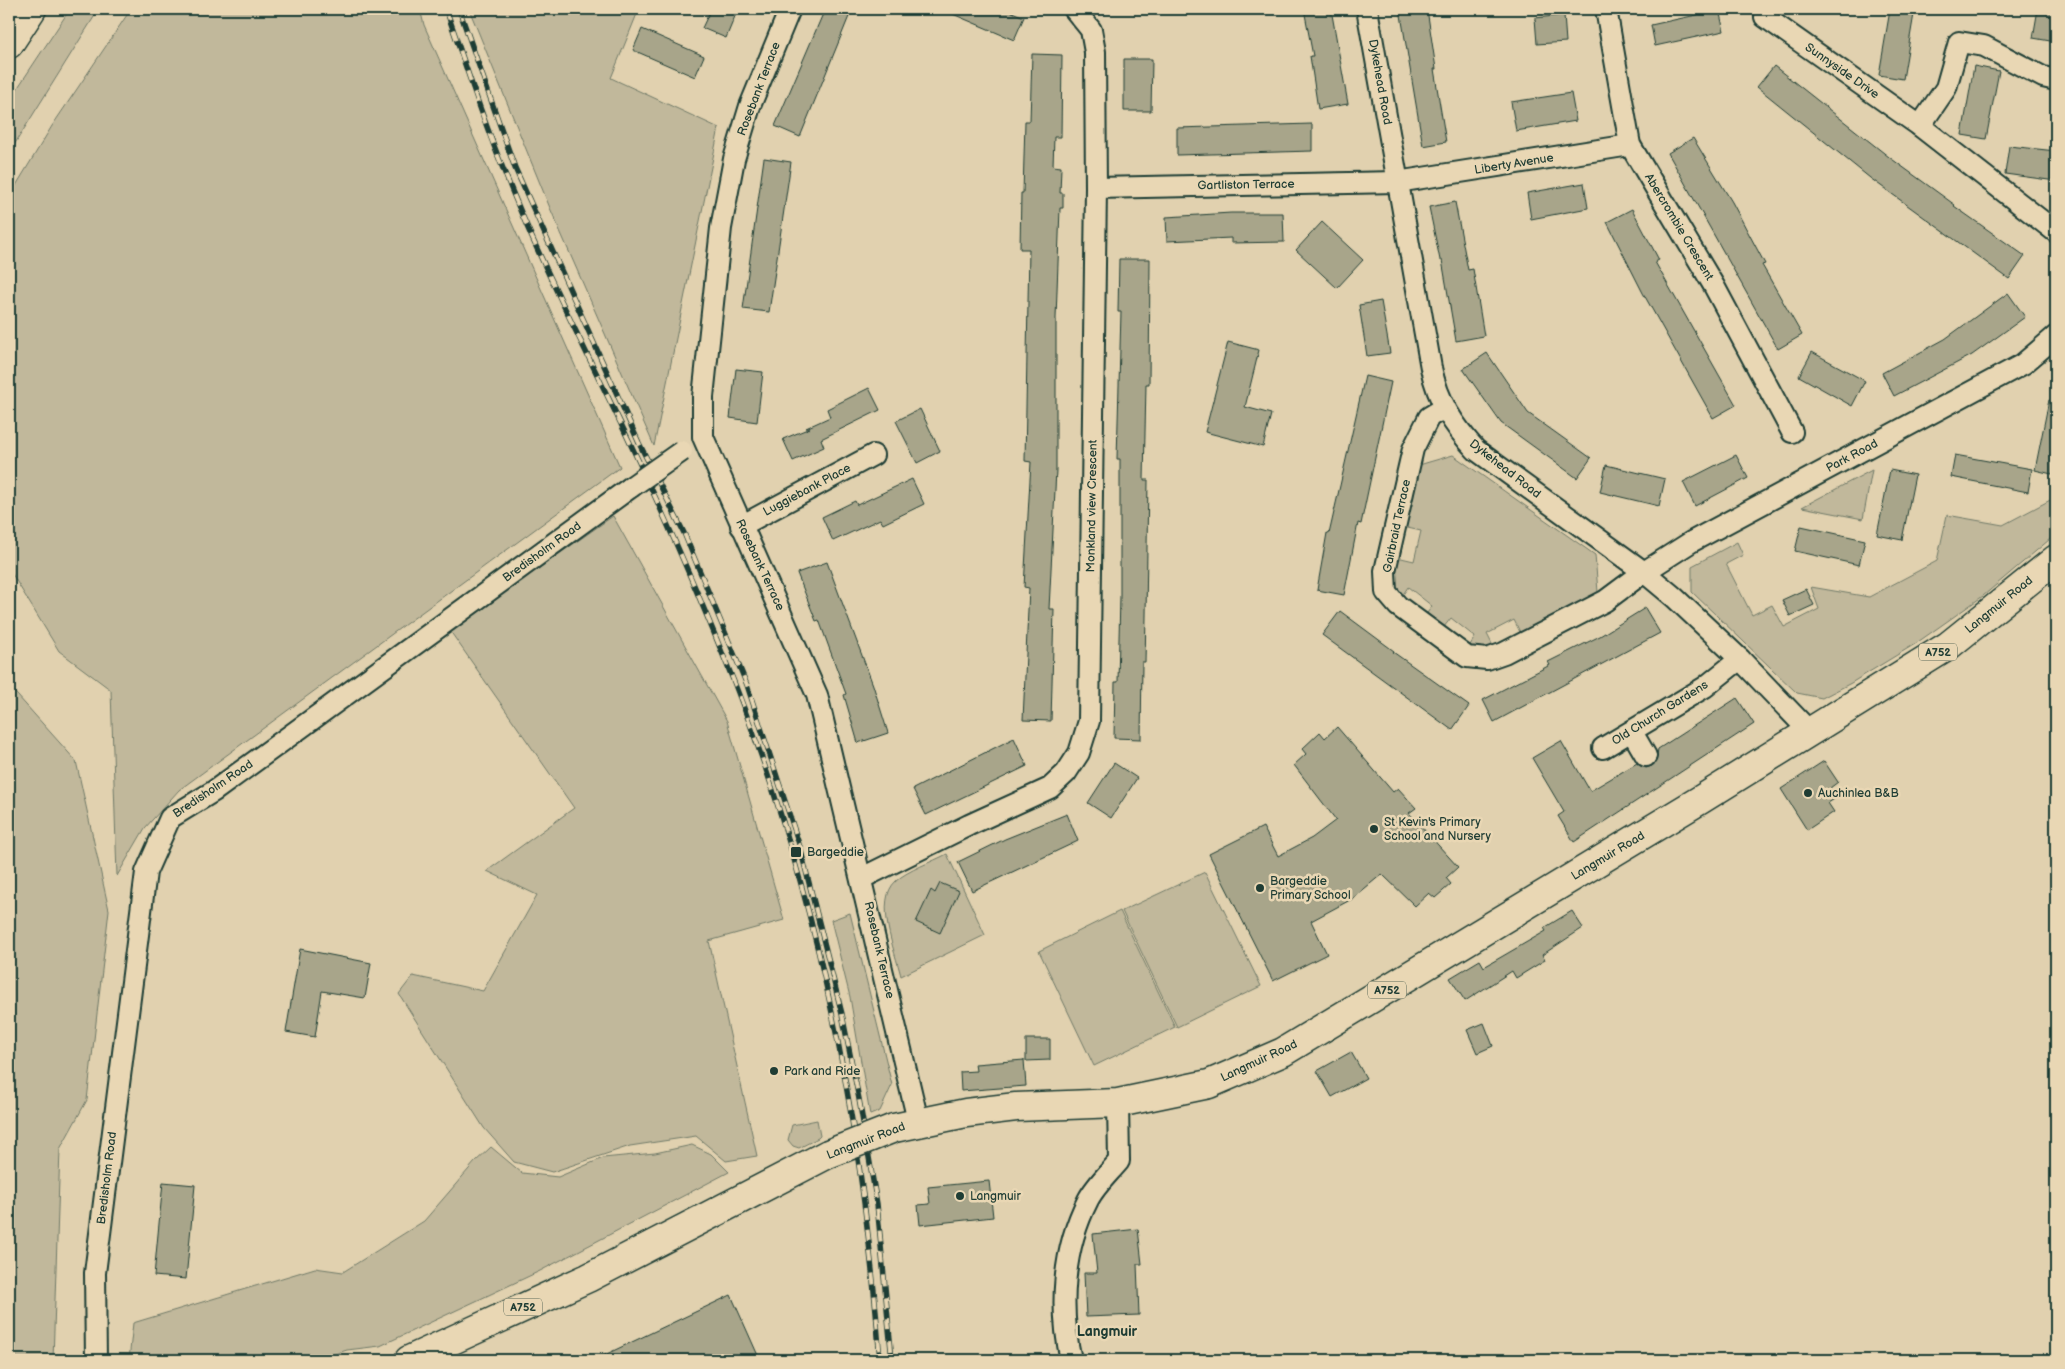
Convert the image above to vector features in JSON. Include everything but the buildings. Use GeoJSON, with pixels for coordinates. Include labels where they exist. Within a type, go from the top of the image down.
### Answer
{"type":"FeatureCollection","features":[{"type":"Feature","properties":{"kind":"main road"},"geometry":{"type":"LineString","coordinates":[[9,44],[32,9]]}},
{"type":"Feature","properties":{"kind":"main road","name":"Langmuir Road"},"geometry":{"type":"LineString","coordinates":[[408,1360],[588,1278],[828,1154],[906,1125],[966,1112],[1016,1107],[1118,1103],[1209,1084],[1283,1052],[1948,646],[2056,559]]}},
{"type":"Feature","properties":{"kind":"street","name":"Rosebank Terrace"},"geometry":{"type":"LineString","coordinates":[[790,9],[750,106],[734,159],[720,238],[703,397],[703,437],[741,526],[768,580],[818,695],[862,878],[906,1125]]}},
{"type":"Feature","properties":{"kind":"street","name":"Monkland view Crescent"},"geometry":{"type":"LineString","coordinates":[[862,878],[969,825],[1050,788],[1066,773],[1079,753],[1089,721],[1096,188],[1095,52],[1091,30],[1074,9]]}},
{"type":"Feature","properties":{"kind":"street","name":"Dykehead Road"},"geometry":{"type":"LineString","coordinates":[[1367,9],[1435,383],[1444,408],[1458,431],[1476,450],[1644,572],[1674,597],[1740,659],[1810,732]]}},
{"type":"Feature","properties":{"kind":"street","name":"Abercrombie Crescent"},"geometry":{"type":"LineString","coordinates":[[1606,9],[1630,145],[1714,286],[1792,432]]}},
{"type":"Feature","properties":{"kind":"street","name":"Sunnyside Drive"},"geometry":{"type":"LineString","coordinates":[[1765,16],[1920,126],[2056,232]]}},
{"type":"Feature","properties":{"kind":"street"},"geometry":{"type":"LineString","coordinates":[[1920,126],[1946,88],[1959,42],[1984,46],[2043,77],[2056,80]]}},
{"type":"Feature","properties":{"kind":"street","name":"Liberty Avenue"},"geometry":{"type":"LineString","coordinates":[[1397,182],[1630,145]]}},
{"type":"Feature","properties":{"kind":"street","name":"Gartliston Terrace"},"geometry":{"type":"LineString","coordinates":[[1096,188],[1397,182]]}},
{"type":"Feature","properties":{"kind":"street","name":"Park Road"},"geometry":{"type":"LineString","coordinates":[[1644,572],[1691,542],[2023,364],[2056,336]]}},
{"type":"Feature","properties":{"kind":"street","name":"Gairbraid Terrace"},"geometry":{"type":"LineString","coordinates":[[1444,408],[1429,418],[1413,449],[1385,571],[1386,592],[1398,606],[1467,657],[1486,659],[1504,653],[1605,601],[1644,572]]}},
{"type":"Feature","properties":{"kind":"street","name":"Bredisholm Road"},"geometry":{"type":"LineString","coordinates":[[96,1360],[95,1272],[146,872],[170,818],[214,791],[631,487],[703,437]]}},
{"type":"Feature","properties":{"kind":"street","name":"Luggiebank Place"},"geometry":{"type":"LineString","coordinates":[[741,526],[874,454]]}},
{"type":"Feature","properties":{"kind":"street","name":"Old Church Gardens"},"geometry":{"type":"LineString","coordinates":[[1603,748],[1705,687],[1740,659]]}},
{"type":"Feature","properties":{"kind":"street"},"geometry":{"type":"LineString","coordinates":[[1632,732],[1646,756]]}},
{"type":"Feature","properties":{"kind":"street"},"geometry":{"type":"LineString","coordinates":[[1071,1360],[1065,1331],[1065,1281],[1072,1240],[1089,1198],[1119,1160],[1118,1103]]}},
{"type":"Feature","properties":{"kind":"shaded area"},"geometry":{"type":"Polygon","coordinates":[[[70,9],[99,9],[9,153],[9,101],[70,9]]]}},
{"type":"Feature","properties":{"kind":"shaded area"},"geometry":{"type":"Polygon","coordinates":[[[131,9],[420,9],[424,25],[620,467],[179,790],[145,828],[117,876],[111,690],[59,651],[9,569],[9,197],[52,126],[131,9]]]}},
{"type":"Feature","properties":{"kind":"shaded area"},"geometry":{"type":"Polygon","coordinates":[[[469,9],[639,9],[611,78],[719,128],[654,446],[550,208],[469,9]]]}},
{"type":"Feature","properties":{"kind":"shaded area"},"geometry":{"type":"Polygon","coordinates":[[[1453,455],[1595,555],[1598,592],[1522,636],[1514,620],[1487,634],[1495,650],[1467,650],[1475,637],[1451,618],[1440,632],[1423,619],[1432,606],[1408,587],[1398,602],[1390,592],[1397,557],[1414,561],[1421,531],[1403,527],[1419,465],[1453,455]]]}},
{"type":"Feature","properties":{"kind":"shaded area"},"geometry":{"type":"Polygon","coordinates":[[[1872,470],[1863,519],[1802,507],[1872,470]]]}},
{"type":"Feature","properties":{"kind":"shaded area"},"geometry":{"type":"Polygon","coordinates":[[[2056,497],[2056,534],[1983,596],[1915,644],[1851,683],[1822,698],[1797,693],[1692,592],[1692,566],[1737,542],[1743,555],[1726,564],[1752,615],[1772,605],[1784,627],[1819,609],[1811,587],[1869,597],[1937,561],[1947,515],[2003,525],[2056,497]]]}},
{"type":"Feature","properties":{"kind":"shaded area"},"geometry":{"type":"Polygon","coordinates":[[[613,516],[727,721],[784,920],[709,941],[757,1156],[726,1161],[696,1136],[630,1146],[552,1172],[514,1162],[484,1128],[399,994],[413,976],[483,991],[537,895],[487,871],[574,808],[450,631],[613,516]]]}},
{"type":"Feature","properties":{"kind":"shaded area"},"geometry":{"type":"Polygon","coordinates":[[[9,686],[76,761],[109,910],[87,1100],[60,1149],[53,1360],[9,1360],[9,686]]]}},
{"type":"Feature","properties":{"kind":"shaded area"},"geometry":{"type":"Polygon","coordinates":[[[947,854],[985,935],[901,976],[886,913],[890,890],[896,881],[907,873],[947,854]]]}},
{"type":"Feature","properties":{"kind":"shaded area"},"geometry":{"type":"Polygon","coordinates":[[[1205,872],[1261,986],[1177,1027],[1122,911],[1205,872]]]}},
{"type":"Feature","properties":{"kind":"shaded area"},"geometry":{"type":"Polygon","coordinates":[[[1120,911],[1175,1027],[1094,1066],[1039,951],[1120,911]]]}},
{"type":"Feature","properties":{"kind":"shaded area"},"geometry":{"type":"Polygon","coordinates":[[[850,913],[892,1085],[880,1111],[870,1115],[850,997],[831,920],[850,913]]]}},
{"type":"Feature","properties":{"kind":"shaded area"},"geometry":{"type":"Polygon","coordinates":[[[817,1120],[820,1136],[799,1148],[793,1146],[788,1140],[792,1125],[817,1120]]]}},
{"type":"Feature","properties":{"kind":"shaded area"},"geometry":{"type":"Polygon","coordinates":[[[692,1145],[711,1154],[729,1172],[540,1271],[380,1346],[347,1350],[316,1360],[129,1360],[133,1323],[315,1268],[343,1272],[424,1221],[475,1162],[491,1147],[522,1173],[558,1177],[603,1158],[655,1153],[692,1145]]]}},
{"type":"Feature","properties":{"kind":"railway"},"geometry":{"type":"LineString","coordinates":[[446,9],[488,131],[518,206],[671,533],[734,682],[764,763],[790,846],[813,930],[849,1101],[862,1187],[880,1360]]}},
{"type":"Feature","properties":{"kind":"railway"},"geometry":{"type":"LineString","coordinates":[[459,9],[515,168],[639,443],[684,533],[747,685],[800,847],[842,1014],[859,1099],[877,1204],[892,1360]]}},
{"type":"Feature","properties":{"kind":"place","name":"Auchinlea B&B"},"geometry":{"type":"Point","coordinates":[1808,793]}},
{"type":"Feature","properties":{"kind":"place","name":"St Kevin's Primary School and Nursery"},"geometry":{"type":"Point","coordinates":[1374,829]}},
{"type":"Feature","properties":{"kind":"place","name":"Bargeddie"},"geometry":{"type":"Point","coordinates":[796,852]}},
{"type":"Feature","properties":{"kind":"place","name":"Bargeddie Primary School"},"geometry":{"type":"Point","coordinates":[1260,888]}},
{"type":"Feature","properties":{"kind":"place","name":"Park and Ride"},"geometry":{"type":"Point","coordinates":[774,1071]}},
{"type":"Feature","properties":{"kind":"place","name":"Langmuir"},"geometry":{"type":"Point","coordinates":[960,1196]}},
{"type":"Feature","properties":{"kind":"district","name":"Langmuir"},"geometry":{"type":"Point","coordinates":[1107,1331]}}]}
